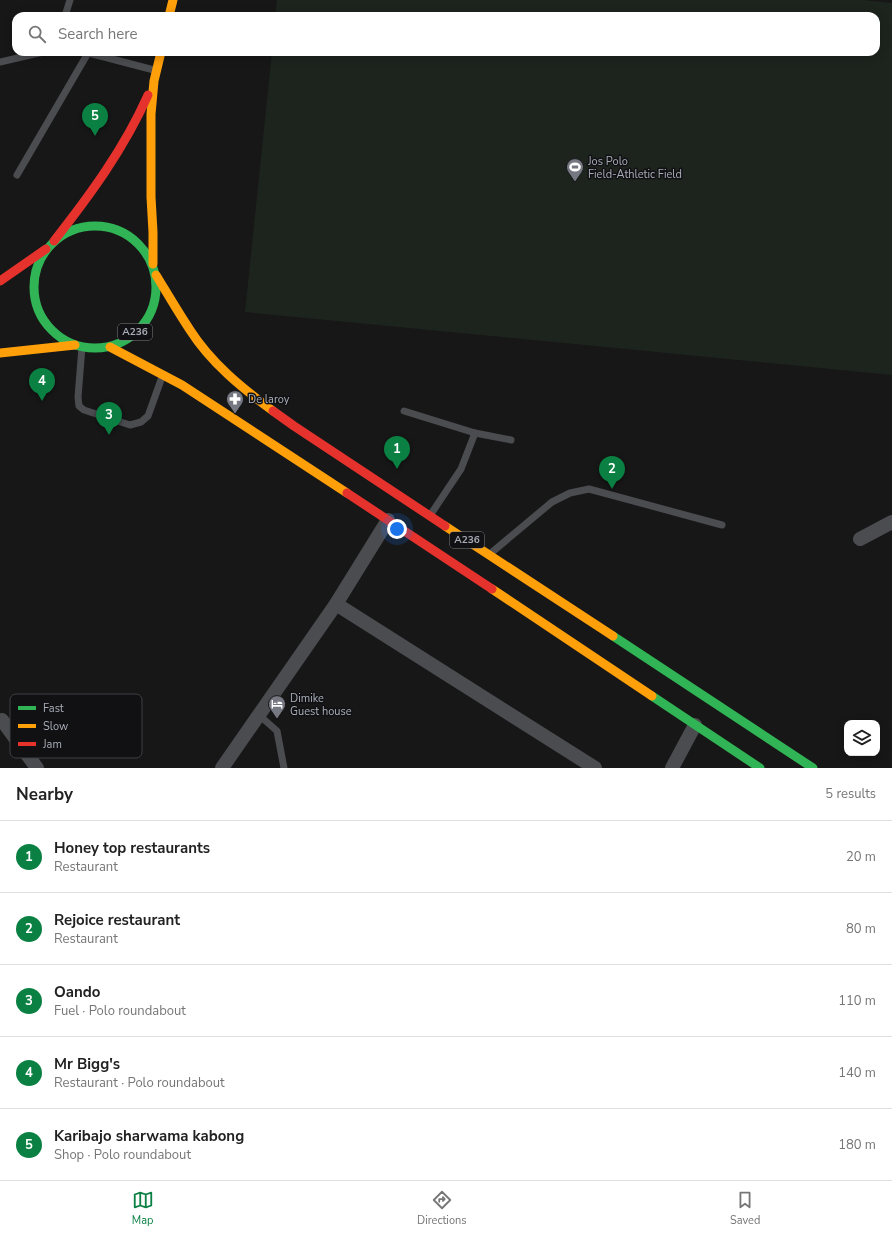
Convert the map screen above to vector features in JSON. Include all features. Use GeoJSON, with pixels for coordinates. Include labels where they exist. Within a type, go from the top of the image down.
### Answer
{"type":"FeatureCollection","features":[{"type":"Feature","properties":{"kind":"main road"},"geometry":{"type":"LineString","coordinates":[[170,12],[173,0]]}},
{"type":"Feature","properties":{"kind":"main road"},"geometry":{"type":"LineString","coordinates":[[153,264],[151,114],[154,81],[160,56]]}},
{"type":"Feature","properties":{"kind":"main road"},"geometry":{"type":"LineString","coordinates":[[54,241],[102,178],[119,152],[138,120],[154,81]]}},
{"type":"Feature","properties":{"kind":"main road","name":"A236"},"geometry":{"type":"LineString","coordinates":[[0,353],[79,346],[96,348],[110,346],[127,340],[141,328],[151,312],[156,294],[156,275],[153,264],[147,253],[128,234],[116,229],[104,226],[90,226],[77,228],[65,233],[54,241],[47,249],[35,272],[33,285],[34,298],[38,311],[44,322],[52,332],[63,340],[79,346]]}},
{"type":"Feature","properties":{"kind":"main road","name":"A236"},"geometry":{"type":"LineString","coordinates":[[0,281],[47,249]]}},
{"type":"Feature","properties":{"kind":"main road","name":"A236"},"geometry":{"type":"LineString","coordinates":[[156,275],[190,331],[225,372],[246,391],[294,426],[813,768]]}},
{"type":"Feature","properties":{"kind":"main road","name":"A236"},"geometry":{"type":"LineString","coordinates":[[110,346],[182,385],[388,520],[760,768]]}},
{"type":"Feature","properties":{"kind":"street"},"geometry":{"type":"LineString","coordinates":[[222,768],[336,604],[388,520]]}},
{"type":"Feature","properties":{"kind":"street"},"geometry":{"type":"LineString","coordinates":[[860,539],[892,522]]}},
{"type":"Feature","properties":{"kind":"street"},"geometry":{"type":"LineString","coordinates":[[336,604],[595,768]]}},
{"type":"Feature","properties":{"kind":"street"},"geometry":{"type":"LineString","coordinates":[[2,720],[10,731]]}},
{"type":"Feature","properties":{"kind":"street"},"geometry":{"type":"LineString","coordinates":[[672,768],[695,725]]}},
{"type":"Feature","properties":{"kind":"street"},"geometry":{"type":"LineString","coordinates":[[30,758],[37,768]]}},
{"type":"Feature","properties":{"kind":"lane"},"geometry":{"type":"LineString","coordinates":[[66,12],[70,0]]}},
{"type":"Feature","properties":{"kind":"lane"},"geometry":{"type":"LineString","coordinates":[[0,62],[26,56]]}},
{"type":"Feature","properties":{"kind":"lane"},"geometry":{"type":"LineString","coordinates":[[17,175],[85,56]]}},
{"type":"Feature","properties":{"kind":"lane"},"geometry":{"type":"LineString","coordinates":[[102,56],[156,70]]}},
{"type":"Feature","properties":{"kind":"lane"},"geometry":{"type":"LineString","coordinates":[[79,346],[78,397],[79,406],[84,410],[130,424],[141,422],[148,416],[163,375]]}},
{"type":"Feature","properties":{"kind":"lane"},"geometry":{"type":"LineString","coordinates":[[404,411],[475,433],[511,440]]}},
{"type":"Feature","properties":{"kind":"lane"},"geometry":{"type":"LineString","coordinates":[[430,515],[461,469],[475,433]]}},
{"type":"Feature","properties":{"kind":"lane"},"geometry":{"type":"LineString","coordinates":[[490,555],[552,502],[570,493],[589,489],[722,525]]}},
{"type":"Feature","properties":{"kind":"lane"},"geometry":{"type":"LineString","coordinates":[[259,715],[277,731],[284,768]]}},
{"type":"Feature","properties":{"kind":"shaded area","name":"Jos Polo Field-Athletic Field"},"geometry":{"type":"Polygon","coordinates":[[[277,0],[864,0],[892,3],[892,375],[245,312],[272,56],[880,56],[880,12],[276,12],[277,0]]]}},
{"type":"Feature","properties":{"kind":"traffic: fast"},"geometry":{"type":"LineString","coordinates":[[95,226],[119,230],[138,244],[152,263],[156,287],[152,311],[138,330],[119,344],[95,348],[71,344],[52,330],[38,311],[34,287],[38,263],[52,244],[71,230],[95,226]]}},
{"type":"Feature","properties":{"kind":"traffic: fast"},"geometry":{"type":"LineString","coordinates":[[613,636],[813,768]]}},
{"type":"Feature","properties":{"kind":"traffic: fast"},"geometry":{"type":"LineString","coordinates":[[652,696],[760,768]]}},
{"type":"Feature","properties":{"kind":"traffic: slow"},"geometry":{"type":"LineString","coordinates":[[170,12],[173,0]]}},
{"type":"Feature","properties":{"kind":"traffic: slow"},"geometry":{"type":"LineString","coordinates":[[153,264],[151,114],[154,81],[160,56]]}},
{"type":"Feature","properties":{"kind":"traffic: slow"},"geometry":{"type":"LineString","coordinates":[[156,275],[190,330],[207,353],[239,384],[273,411]]}},
{"type":"Feature","properties":{"kind":"traffic: slow"},"geometry":{"type":"LineString","coordinates":[[0,353],[75,345]]}},
{"type":"Feature","properties":{"kind":"traffic: slow"},"geometry":{"type":"LineString","coordinates":[[110,347],[182,385],[347,493]]}},
{"type":"Feature","properties":{"kind":"traffic: slow"},"geometry":{"type":"LineString","coordinates":[[445,526],[613,636]]}},
{"type":"Feature","properties":{"kind":"traffic: slow"},"geometry":{"type":"LineString","coordinates":[[492,589],[652,696]]}},
{"type":"Feature","properties":{"kind":"traffic: jam"},"geometry":{"type":"LineString","coordinates":[[54,241],[106,171],[139,115],[148,95]]}},
{"type":"Feature","properties":{"kind":"traffic: jam"},"geometry":{"type":"LineString","coordinates":[[0,281],[46,249]]}},
{"type":"Feature","properties":{"kind":"traffic: jam"},"geometry":{"type":"LineString","coordinates":[[273,411],[445,526]]}},
{"type":"Feature","properties":{"kind":"traffic: jam"},"geometry":{"type":"LineString","coordinates":[[347,493],[492,589]]}},
{"type":"Feature","properties":{"kind":"place","name":"Karibajo sharwama kabong"},"geometry":{"type":"Point","coordinates":[95,136]}},
{"type":"Feature","properties":{"kind":"place","name":"Jos Polo Field-Athletic Field"},"geometry":{"type":"Point","coordinates":[575,182]}},
{"type":"Feature","properties":{"kind":"place","name":"Mr Bigg's"},"geometry":{"type":"Point","coordinates":[42,401]}},
{"type":"Feature","properties":{"kind":"place","name":"De laroy"},"geometry":{"type":"Point","coordinates":[235,414]}},
{"type":"Feature","properties":{"kind":"place","name":"Oando"},"geometry":{"type":"Point","coordinates":[109,435]}},
{"type":"Feature","properties":{"kind":"place","name":"Honey top restaurants"},"geometry":{"type":"Point","coordinates":[397,469]}},
{"type":"Feature","properties":{"kind":"place","name":"Rejoice restaurant"},"geometry":{"type":"Point","coordinates":[612,489]}},
{"type":"Feature","properties":{"kind":"place","name":"Dimike Guest house"},"geometry":{"type":"Point","coordinates":[277,719]}}]}
